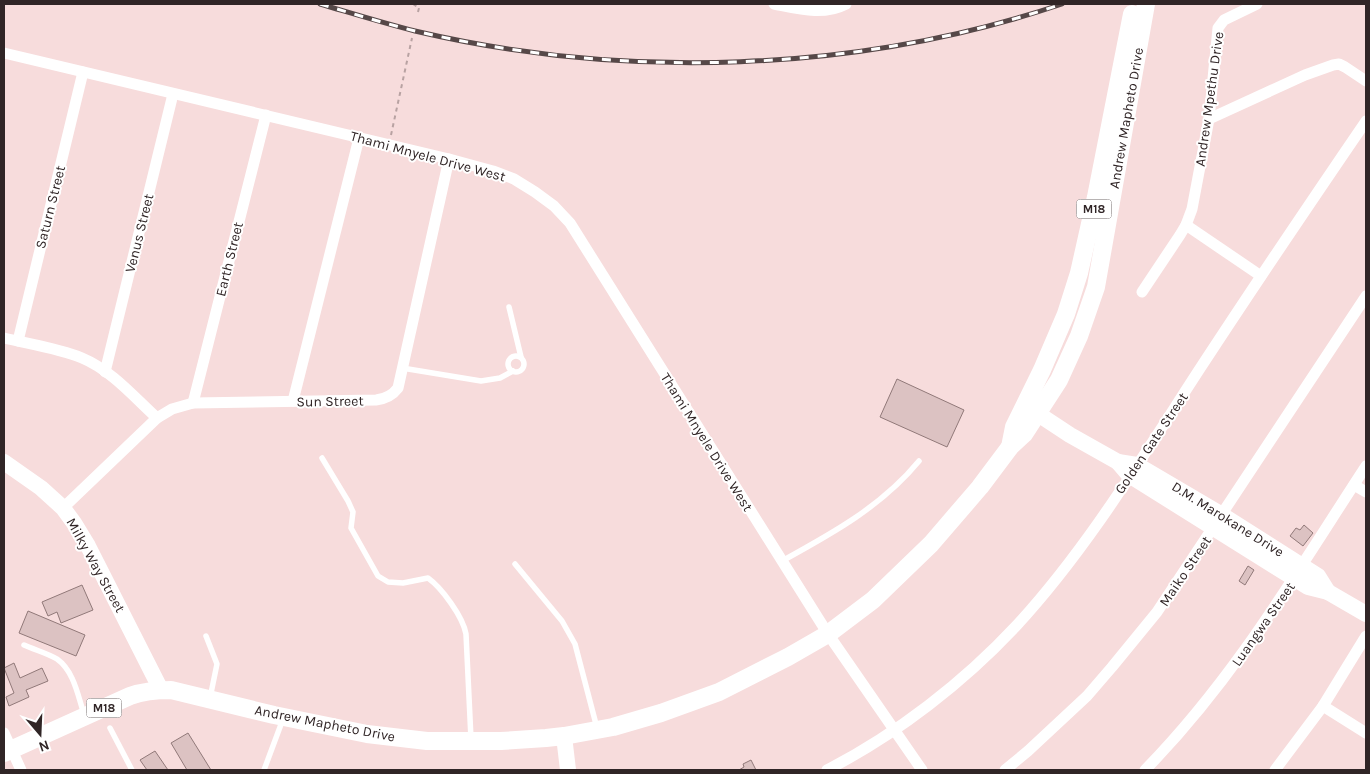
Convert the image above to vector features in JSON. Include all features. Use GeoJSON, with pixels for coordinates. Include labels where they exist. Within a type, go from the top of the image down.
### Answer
{"type":"FeatureCollection","features":[{"type":"Feature","properties":{"kind":"main road","name":"Andrew Mapheto Drive"},"geometry":{"type":"LineString","coordinates":[[1031,410],[1079,273],[1134,4]]}},
{"type":"Feature","properties":{"kind":"main road","name":"Andrew Mapheto Drive"},"geometry":{"type":"LineString","coordinates":[[8,751],[130,696],[142,692],[161,690],[172,690],[284,717],[366,734],[427,741],[501,741],[564,736],[598,730],[661,713],[719,692],[788,657],[828,634],[873,600],[931,544],[980,487],[1010,447],[1014,427],[1059,380],[1079,336],[1096,287],[1146,4]]}},
{"type":"Feature","properties":{"kind":"main road","name":"D.M. Marokane Drive"},"geometry":{"type":"LineString","coordinates":[[1031,410],[1299,572],[1318,576],[1328,592],[1366,614]]}},
{"type":"Feature","properties":{"kind":"main road","name":"Milky Way Street"},"geometry":{"type":"LineString","coordinates":[[4,462],[28,478],[63,508],[88,546],[161,690]]}},
{"type":"Feature","properties":{"kind":"main road"},"geometry":{"type":"LineString","coordinates":[[564,736],[568,770]]}},
{"type":"Feature","properties":{"kind":"street"},"geometry":{"type":"LineString","coordinates":[[774,4],[823,11],[846,4]]}},
{"type":"Feature","properties":{"kind":"street","name":"Andrew Mpethu Drive"},"geometry":{"type":"LineString","coordinates":[[1142,292],[1186,225],[1194,198],[1209,120],[1218,28],[1224,20],[1257,4]]}},
{"type":"Feature","properties":{"kind":"street","name":"Thami Mnyele Drive West"},"geometry":{"type":"LineString","coordinates":[[4,53],[389,144],[493,171],[514,179],[554,206],[570,223],[828,634],[922,770]]}},
{"type":"Feature","properties":{"kind":"street"},"geometry":{"type":"LineString","coordinates":[[1209,120],[1304,75],[1332,65],[1339,64],[1366,81]]}},
{"type":"Feature","properties":{"kind":"street","name":"Saturn Street"},"geometry":{"type":"LineString","coordinates":[[18,341],[83,72]]}},
{"type":"Feature","properties":{"kind":"street","name":"Venus Street"},"geometry":{"type":"LineString","coordinates":[[106,372],[174,94]]}},
{"type":"Feature","properties":{"kind":"street","name":"Earth Street"},"geometry":{"type":"LineString","coordinates":[[193,404],[266,115]]}},
{"type":"Feature","properties":{"kind":"street","name":"Golden Gate Street"},"geometry":{"type":"LineString","coordinates":[[827,770],[894,731],[978,664],[1018,623],[1077,552],[1366,121]]}},
{"type":"Feature","properties":{"kind":"street"},"geometry":{"type":"LineString","coordinates":[[293,401],[359,138]]}},
{"type":"Feature","properties":{"kind":"street","name":"Sun Street"},"geometry":{"type":"LineString","coordinates":[[63,508],[157,418],[172,409],[193,404],[382,399],[394,393],[398,388],[449,159]]}},
{"type":"Feature","properties":{"kind":"street"},"geometry":{"type":"LineString","coordinates":[[1186,225],[1261,276]]}},
{"type":"Feature","properties":{"kind":"street","name":"Maiko Street"},"geometry":{"type":"LineString","coordinates":[[1005,770],[1060,722],[1112,668],[1157,612],[1366,296]]}},
{"type":"Feature","properties":{"kind":"street"},"geometry":{"type":"LineString","coordinates":[[4,338],[81,358],[106,372],[157,418]]}},
{"type":"Feature","properties":{"kind":"street","name":"Luangwa Street"},"geometry":{"type":"LineString","coordinates":[[1145,770],[1176,738],[1222,682],[1299,572],[1366,466]]}},
{"type":"Feature","properties":{"kind":"street"},"geometry":{"type":"LineString","coordinates":[[1354,485],[1366,492]]}},
{"type":"Feature","properties":{"kind":"street"},"geometry":{"type":"LineString","coordinates":[[1275,770],[1323,706],[1366,636]]}},
{"type":"Feature","properties":{"kind":"street"},"geometry":{"type":"LineString","coordinates":[[1323,706],[1366,732]]}},
{"type":"Feature","properties":{"kind":"street"},"geometry":{"type":"LineString","coordinates":[[4,733],[8,751],[22,770]]}},
{"type":"Feature","properties":{"kind":"lane"},"geometry":{"type":"LineString","coordinates":[[402,368],[481,381],[500,378],[513,371],[521,370],[524,368],[524,364],[509,307]]}},
{"type":"Feature","properties":{"kind":"lane"},"geometry":{"type":"LineString","coordinates":[[513,371],[508,366],[509,362],[514,356],[521,357]]}},
{"type":"Feature","properties":{"kind":"lane"},"geometry":{"type":"LineString","coordinates":[[322,458],[348,501],[353,512],[351,528],[378,576],[388,582],[403,583],[428,578],[435,583],[461,620],[464,626],[466,643],[471,741]]}},
{"type":"Feature","properties":{"kind":"lane"},"geometry":{"type":"LineString","coordinates":[[782,561],[845,526],[899,484],[919,461]]}},
{"type":"Feature","properties":{"kind":"lane"},"geometry":{"type":"LineString","coordinates":[[514,564],[562,621],[575,644],[598,730]]}},
{"type":"Feature","properties":{"kind":"lane"},"geometry":{"type":"LineString","coordinates":[[206,636],[217,664],[210,699]]}},
{"type":"Feature","properties":{"kind":"lane"},"geometry":{"type":"LineString","coordinates":[[24,645],[56,659],[66,668],[72,678],[85,716]]}},
{"type":"Feature","properties":{"kind":"lane"},"geometry":{"type":"LineString","coordinates":[[264,770],[284,717]]}},
{"type":"Feature","properties":{"kind":"lane"},"geometry":{"type":"LineString","coordinates":[[110,728],[132,770]]}},
{"type":"Feature","properties":{"kind":"path"},"geometry":{"type":"LineString","coordinates":[[412,4],[419,8]]}},
{"type":"Feature","properties":{"kind":"path"},"geometry":{"type":"LineString","coordinates":[[418,12],[420,4]]}},
{"type":"Feature","properties":{"kind":"path"},"geometry":{"type":"LineString","coordinates":[[389,144],[412,38]]}},
{"type":"Feature","properties":{"kind":"building"},"geometry":{"type":"Polygon","coordinates":[[[897,379],[964,410],[947,447],[880,417],[897,379]]]}},
{"type":"Feature","properties":{"kind":"building"},"geometry":{"type":"Polygon","coordinates":[[[1304,525],[1313,533],[1303,546],[1290,536],[1296,528],[1300,530],[1304,525]]]}},
{"type":"Feature","properties":{"kind":"building"},"geometry":{"type":"Polygon","coordinates":[[[1248,566],[1254,570],[1245,585],[1239,581],[1248,566]]]}},
{"type":"Feature","properties":{"kind":"building"},"geometry":{"type":"Polygon","coordinates":[[[82,585],[93,610],[61,623],[57,612],[48,616],[42,602],[82,585]]]}},
{"type":"Feature","properties":{"kind":"building"},"geometry":{"type":"Polygon","coordinates":[[[28,611],[85,635],[76,656],[19,633],[28,611]]]}},
{"type":"Feature","properties":{"kind":"building"},"geometry":{"type":"Polygon","coordinates":[[[14,663],[20,678],[42,668],[48,681],[26,690],[29,697],[9,706],[6,697],[14,693],[4,668],[14,663]]]}},
{"type":"Feature","properties":{"kind":"building"},"geometry":{"type":"Polygon","coordinates":[[[188,733],[211,770],[187,770],[171,743],[188,733]]]}},
{"type":"Feature","properties":{"kind":"building"},"geometry":{"type":"Polygon","coordinates":[[[155,751],[168,770],[147,770],[140,760],[155,751]]]}},
{"type":"Feature","properties":{"kind":"building"},"geometry":{"type":"Polygon","coordinates":[[[751,760],[756,770],[739,770],[744,767],[743,764],[751,760]]]}},
{"type":"Feature","properties":{"kind":"railway"},"geometry":{"type":"LineString","coordinates":[[320,4],[415,31],[494,47],[576,57],[658,62],[740,62],[823,56],[904,44],[984,27],[1062,4]]}}]}
